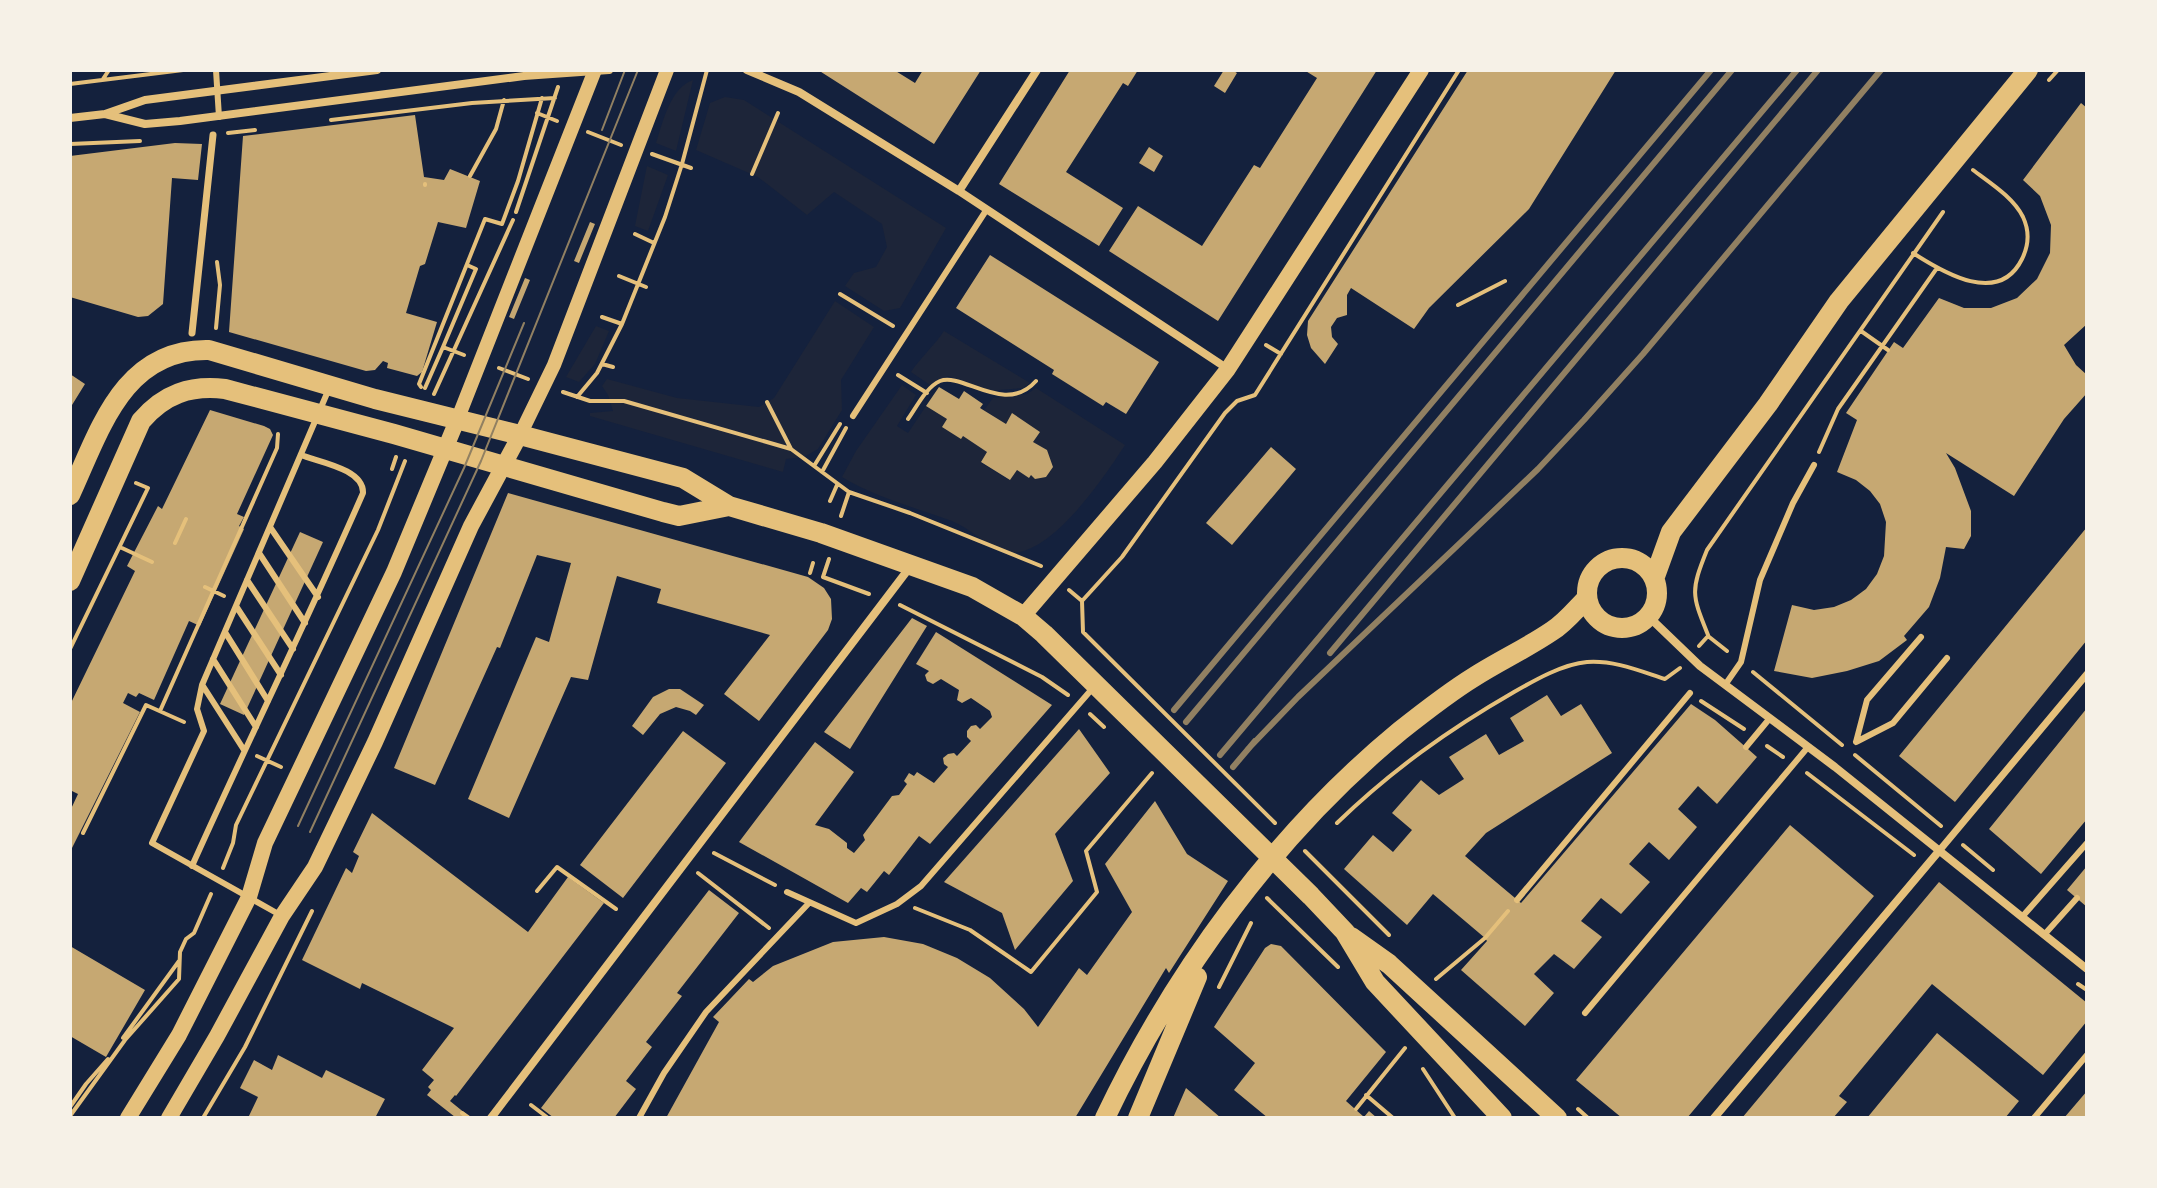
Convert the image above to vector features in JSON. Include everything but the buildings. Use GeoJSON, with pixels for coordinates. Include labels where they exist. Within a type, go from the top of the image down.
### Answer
{"type":"FeatureCollection","features":[{"type":"Feature","properties":{"kind":"main road"},"geometry":{"type":"LineString","coordinates":[[1023,616],[1155,462],[1228,369],[1421,70]]}},
{"type":"Feature","properties":{"kind":"main road"},"geometry":{"type":"LineString","coordinates":[[1654,579],[1671,532],[1768,404],[1839,301],[2028,70]]}},
{"type":"Feature","properties":{"kind":"main road"},"geometry":{"type":"LineString","coordinates":[[70,495],[113,406],[147,365],[186,349],[209,350],[330,387],[683,478],[729,506],[913,563],[972,587],[1023,616],[1345,932],[1389,964],[1534,1111],[1557,1118]]}},
{"type":"Feature","properties":{"kind":"main road"},"geometry":{"type":"LineString","coordinates":[[70,581],[93,535],[131,439],[154,406],[180,391],[209,387],[444,449],[679,516],[729,506]]}},
{"type":"Feature","properties":{"kind":"main road"},"geometry":{"type":"LineString","coordinates":[[128,1118],[179,1035],[249,897],[265,843],[394,572],[458,418]]}},
{"type":"Feature","properties":{"kind":"main road"},"geometry":{"type":"LineString","coordinates":[[169,1118],[282,916],[315,867],[375,742],[471,526],[520,435]]}},
{"type":"Feature","properties":{"kind":"main road"},"geometry":{"type":"LineString","coordinates":[[1632,559],[1671,532]]}},
{"type":"Feature","properties":{"kind":"main road"},"geometry":{"type":"LineString","coordinates":[[1614,559],[1632,559],[1641,563],[1654,579],[1657,594],[1648,616],[1631,627],[1611,626],[1603,622],[1595,615],[1587,598],[1589,580],[1599,566],[1614,559]]}},
{"type":"Feature","properties":{"kind":"main road"},"geometry":{"type":"LineString","coordinates":[[1105,1118],[1165,1009],[1211,939],[1279,849],[1374,753],[1450,693],[1555,630],[1587,598]]}},
{"type":"Feature","properties":{"kind":"main road"},"geometry":{"type":"LineString","coordinates":[[1555,630],[1603,622]]}},
{"type":"Feature","properties":{"kind":"main road"},"geometry":{"type":"LineString","coordinates":[[1345,932],[1375,982],[1502,1118]]}},
{"type":"Feature","properties":{"kind":"main road"},"geometry":{"type":"LineString","coordinates":[[1138,1118],[1211,939]]}},
{"type":"Feature","properties":{"kind":"street"},"geometry":{"type":"LineString","coordinates":[[70,118],[105,114],[145,100],[377,70]]}},
{"type":"Feature","properties":{"kind":"street"},"geometry":{"type":"LineString","coordinates":[[105,114],[145,124],[524,76],[600,70],[458,418]]}},
{"type":"Feature","properties":{"kind":"street"},"geometry":{"type":"LineString","coordinates":[[520,435],[597,257],[667,70]]}},
{"type":"Feature","properties":{"kind":"street"},"geometry":{"type":"LineString","coordinates":[[959,191],[1037,70]]}},
{"type":"Feature","properties":{"kind":"street"},"geometry":{"type":"LineString","coordinates":[[752,71],[799,92],[959,191],[1228,369]]}},
{"type":"Feature","properties":{"kind":"street"},"geometry":{"type":"LineString","coordinates":[[192,333],[213,135]]}},
{"type":"Feature","properties":{"kind":"street"},"geometry":{"type":"LineString","coordinates":[[491,1118],[913,563]]}},
{"type":"Feature","properties":{"kind":"street"},"geometry":{"type":"LineString","coordinates":[[1648,616],[1690,657],[2087,969]]}},
{"type":"Feature","properties":{"kind":"street"},"geometry":{"type":"LineString","coordinates":[[1714,1118],[2087,674]]}},
{"type":"Feature","properties":{"kind":"lane"},"geometry":{"type":"LineString","coordinates":[[216,70],[219,117]]}},
{"type":"Feature","properties":{"kind":"lane"},"geometry":{"type":"LineString","coordinates":[[853,416],[987,209]]}},
{"type":"Feature","properties":{"kind":"lane"},"geometry":{"type":"LineString","coordinates":[[282,916],[152,843],[204,731],[197,709],[202,685],[330,387]]}},
{"type":"Feature","properties":{"kind":"lane"},"geometry":{"type":"LineString","coordinates":[[192,866],[318,597],[363,493],[363,487],[352,474],[301,455]]}},
{"type":"Feature","properties":{"kind":"lane"},"geometry":{"type":"LineString","coordinates":[[1725,685],[1741,662],[1760,580],[1793,503],[1814,465]]}},
{"type":"Feature","properties":{"kind":"lane"},"geometry":{"type":"LineString","coordinates":[[270,527],[318,597]]}},
{"type":"Feature","properties":{"kind":"lane"},"geometry":{"type":"LineString","coordinates":[[259,553],[305,623]]}},
{"type":"Feature","properties":{"kind":"lane"},"geometry":{"type":"LineString","coordinates":[[247,580],[293,649]]}},
{"type":"Feature","properties":{"kind":"lane"},"geometry":{"type":"LineString","coordinates":[[236,606],[281,675]]}},
{"type":"Feature","properties":{"kind":"lane"},"geometry":{"type":"LineString","coordinates":[[225,632],[268,701]]}},
{"type":"Feature","properties":{"kind":"lane"},"geometry":{"type":"LineString","coordinates":[[1921,637],[1867,700],[1856,742],[1893,723],[1947,658]]}},
{"type":"Feature","properties":{"kind":"lane"},"geometry":{"type":"LineString","coordinates":[[213,659],[256,727]]}},
{"type":"Feature","properties":{"kind":"lane"},"geometry":{"type":"LineString","coordinates":[[202,685],[244,750]]}},
{"type":"Feature","properties":{"kind":"lane"},"geometry":{"type":"LineString","coordinates":[[787,892],[856,923],[897,904],[921,886],[1095,686]]}},
{"type":"Feature","properties":{"kind":"lane"},"geometry":{"type":"LineString","coordinates":[[1517,900],[1690,693]]}},
{"type":"Feature","properties":{"kind":"lane"},"geometry":{"type":"LineString","coordinates":[[1746,747],[1770,718]]}},
{"type":"Feature","properties":{"kind":"lane"},"geometry":{"type":"LineString","coordinates":[[1585,1013],[1808,747]]}},
{"type":"Feature","properties":{"kind":"lane"},"geometry":{"type":"LineString","coordinates":[[2022,917],[2087,843]]}},
{"type":"Feature","properties":{"kind":"lane"},"geometry":{"type":"LineString","coordinates":[[2044,935],[2077,898]]}},
{"type":"Feature","properties":{"kind":"lane"},"geometry":{"type":"LineString","coordinates":[[639,1118],[664,1073],[706,1012],[809,903]]}},
{"type":"Feature","properties":{"kind":"lane"},"geometry":{"type":"LineString","coordinates":[[2034,1118],[2087,1055]]}},
{"type":"Feature","properties":{"kind":"path"},"geometry":{"type":"LineString","coordinates":[[103,79],[109,70]]}},
{"type":"Feature","properties":{"kind":"path"},"geometry":{"type":"LineString","coordinates":[[70,84],[183,70]]}},
{"type":"Feature","properties":{"kind":"path"},"geometry":{"type":"LineString","coordinates":[[577,397],[602,364],[638,284],[682,164],[707,70]]}},
{"type":"Feature","properties":{"kind":"path"},"geometry":{"type":"LineString","coordinates":[[1284,831],[1083,632],[1082,601],[1122,557],[1225,413],[1237,401],[1255,395],[1459,70]]}},
{"type":"Feature","properties":{"kind":"path"},"geometry":{"type":"LineString","coordinates":[[2048,81],[2058,70]]}},
{"type":"Feature","properties":{"kind":"path"},"geometry":{"type":"LineString","coordinates":[[433,397],[513,221],[556,95]]}},
{"type":"Feature","properties":{"kind":"path"},"geometry":{"type":"LineString","coordinates":[[467,265],[476,269],[423,392],[419,384],[485,219],[502,224],[542,97]]}},
{"type":"Feature","properties":{"kind":"path"},"geometry":{"type":"LineString","coordinates":[[470,176],[496,129],[504,100]]}},
{"type":"Feature","properties":{"kind":"path"},"geometry":{"type":"LineString","coordinates":[[752,174],[778,113]]}},
{"type":"Feature","properties":{"kind":"path"},"geometry":{"type":"LineString","coordinates":[[585,131],[625,146]]}},
{"type":"Feature","properties":{"kind":"path"},"geometry":{"type":"LineString","coordinates":[[661,157],[691,168]]}},
{"type":"Feature","properties":{"kind":"path"},"geometry":{"type":"LineString","coordinates":[[1913,253],[1937,268],[1973,283],[1992,283],[2007,278],[2018,267],[2027,249],[2028,234],[2022,215],[1973,170],[1966,179]]}},
{"type":"Feature","properties":{"kind":"path"},"geometry":{"type":"LineString","coordinates":[[1945,209],[1707,550],[1698,572],[1693,598],[1708,636],[1999,875]]}},
{"type":"Feature","properties":{"kind":"path"},"geometry":{"type":"LineString","coordinates":[[635,234],[654,243]]}},
{"type":"Feature","properties":{"kind":"path"},"geometry":{"type":"LineString","coordinates":[[1814,465],[1838,409],[1937,268]]}},
{"type":"Feature","properties":{"kind":"path"},"geometry":{"type":"LineString","coordinates":[[215,335],[219,270]]}},
{"type":"Feature","properties":{"kind":"path"},"geometry":{"type":"LineString","coordinates":[[619,276],[646,287]]}},
{"type":"Feature","properties":{"kind":"path"},"geometry":{"type":"LineString","coordinates":[[1458,305],[1505,281]]}},
{"type":"Feature","properties":{"kind":"path"},"geometry":{"type":"LineString","coordinates":[[840,294],[898,329]]}},
{"type":"Feature","properties":{"kind":"path"},"geometry":{"type":"LineString","coordinates":[[602,317],[622,324]]}},
{"type":"Feature","properties":{"kind":"path"},"geometry":{"type":"LineString","coordinates":[[1861,331],[1888,350]]}},
{"type":"Feature","properties":{"kind":"path"},"geometry":{"type":"LineString","coordinates":[[443,347],[590,401],[624,401],[791,449],[849,492],[1036,563],[1082,601]]}},
{"type":"Feature","properties":{"kind":"path"},"geometry":{"type":"LineString","coordinates":[[602,364],[613,367]]}},
{"type":"Feature","properties":{"kind":"path"},"geometry":{"type":"LineString","coordinates":[[884,366],[927,393]]}},
{"type":"Feature","properties":{"kind":"path"},"geometry":{"type":"LineString","coordinates":[[908,419],[937,382],[956,380],[992,394],[1022,391],[1036,381]]}},
{"type":"Feature","properties":{"kind":"path"},"geometry":{"type":"LineString","coordinates":[[767,402],[791,449]]}},
{"type":"Feature","properties":{"kind":"path"},"geometry":{"type":"LineString","coordinates":[[822,472],[853,416]]}},
{"type":"Feature","properties":{"kind":"path"},"geometry":{"type":"LineString","coordinates":[[160,711],[277,448],[278,434]]}},
{"type":"Feature","properties":{"kind":"path"},"geometry":{"type":"LineString","coordinates":[[392,469],[396,457]]}},
{"type":"Feature","properties":{"kind":"path"},"geometry":{"type":"LineString","coordinates":[[241,839],[233,843],[236,825],[378,530],[404,465]]}},
{"type":"Feature","properties":{"kind":"path"},"geometry":{"type":"LineString","coordinates":[[830,501],[837,485]]}},
{"type":"Feature","properties":{"kind":"path"},"geometry":{"type":"LineString","coordinates":[[70,649],[148,488]]}},
{"type":"Feature","properties":{"kind":"path"},"geometry":{"type":"LineString","coordinates":[[844,506],[849,492]]}},
{"type":"Feature","properties":{"kind":"path"},"geometry":{"type":"LineString","coordinates":[[175,543],[186,519]]}},
{"type":"Feature","properties":{"kind":"path"},"geometry":{"type":"LineString","coordinates":[[121,548],[152,562]]}},
{"type":"Feature","properties":{"kind":"path"},"geometry":{"type":"LineString","coordinates":[[810,573],[813,563]]}},
{"type":"Feature","properties":{"kind":"path"},"geometry":{"type":"LineString","coordinates":[[827,566],[823,577],[853,588]]}},
{"type":"Feature","properties":{"kind":"path"},"geometry":{"type":"LineString","coordinates":[[205,587],[214,591]]}},
{"type":"Feature","properties":{"kind":"path"},"geometry":{"type":"LineString","coordinates":[[900,605],[1042,677],[1079,704]]}},
{"type":"Feature","properties":{"kind":"path"},"geometry":{"type":"LineString","coordinates":[[1665,679],[1708,636]]}},
{"type":"Feature","properties":{"kind":"path"},"geometry":{"type":"LineString","coordinates":[[1331,828],[1402,764],[1487,708],[1535,681],[1589,662],[1615,663],[1665,679],[1690,693],[1755,736],[1928,863]]}},
{"type":"Feature","properties":{"kind":"path"},"geometry":{"type":"LineString","coordinates":[[83,833],[146,705],[204,731]]}},
{"type":"Feature","properties":{"kind":"path"},"geometry":{"type":"LineString","coordinates":[[897,904],[925,910],[970,930],[1031,972],[1097,892],[1086,851],[1152,773]]}},
{"type":"Feature","properties":{"kind":"path"},"geometry":{"type":"LineString","coordinates":[[1295,842],[1330,876]]}},
{"type":"Feature","properties":{"kind":"path"},"geometry":{"type":"LineString","coordinates":[[1303,857],[1312,848]]}},
{"type":"Feature","properties":{"kind":"path"},"geometry":{"type":"LineString","coordinates":[[714,853],[787,892]]}},
{"type":"Feature","properties":{"kind":"path"},"geometry":{"type":"LineString","coordinates":[[537,891],[557,867],[616,909]]}},
{"type":"Feature","properties":{"kind":"path"},"geometry":{"type":"LineString","coordinates":[[698,873],[779,935]]}},
{"type":"Feature","properties":{"kind":"path"},"geometry":{"type":"LineString","coordinates":[[1259,910],[1267,898],[1346,974]]}},
{"type":"Feature","properties":{"kind":"path"},"geometry":{"type":"LineString","coordinates":[[1435,981],[1485,938],[1517,900]]}},
{"type":"Feature","properties":{"kind":"path"},"geometry":{"type":"LineString","coordinates":[[203,1118],[245,1047],[316,902]]}},
{"type":"Feature","properties":{"kind":"path"},"geometry":{"type":"LineString","coordinates":[[70,1116],[125,1040],[179,979],[180,952],[202,915]]}},
{"type":"Feature","properties":{"kind":"path"},"geometry":{"type":"LineString","coordinates":[[1217,991],[1251,922]]}},
{"type":"Feature","properties":{"kind":"path"},"geometry":{"type":"LineString","coordinates":[[70,1107],[180,959]]}},
{"type":"Feature","properties":{"kind":"path"},"geometry":{"type":"LineString","coordinates":[[2075,981],[2087,990]]}},
{"type":"Feature","properties":{"kind":"path"},"geometry":{"type":"LineString","coordinates":[[1356,1109],[1407,1046]]}},
{"type":"Feature","properties":{"kind":"path"},"geometry":{"type":"LineString","coordinates":[[1366,1095],[1393,1118]]}},
{"type":"Feature","properties":{"kind":"path"},"geometry":{"type":"LineString","coordinates":[[1442,1095],[1455,1118]]}},
{"type":"Feature","properties":{"kind":"path"},"geometry":{"type":"LineString","coordinates":[[531,1105],[548,1118]]}},
{"type":"Feature","properties":{"kind":"path"},"geometry":{"type":"LineString","coordinates":[[462,1113],[469,1118]]}},
{"type":"Feature","properties":{"kind":"shaded area"},"geometry":{"type":"Polygon","coordinates":[[[693,80],[676,151],[656,143],[673,98],[678,90],[693,80]]]}},
{"type":"Feature","properties":{"kind":"shaded area"},"geometry":{"type":"Polygon","coordinates":[[[725,97],[744,100],[946,228],[900,308],[884,311],[845,286],[854,273],[876,267],[887,247],[882,224],[834,192],[807,215],[758,177],[696,150],[710,103],[725,97]]]}},
{"type":"Feature","properties":{"kind":"shaded area"},"geometry":{"type":"Polygon","coordinates":[[[647,166],[668,175],[648,231],[635,226],[647,166]]]}},
{"type":"Feature","properties":{"kind":"shaded area"},"geometry":{"type":"Polygon","coordinates":[[[835,301],[874,327],[841,380],[842,410],[818,449],[804,457],[786,459],[783,472],[590,416],[590,413],[613,411],[602,386],[607,379],[677,398],[759,407],[774,398],[835,301]]]}},
{"type":"Feature","properties":{"kind":"shaded area"},"geometry":{"type":"Polygon","coordinates":[[[596,326],[609,331],[595,364],[579,382],[566,377],[596,326]]]}},
{"type":"Feature","properties":{"kind":"shaded area"},"geometry":{"type":"Polygon","coordinates":[[[944,331],[1030,383],[1023,388],[986,391],[948,376],[930,385],[911,372],[944,331]]]}},
{"type":"Feature","properties":{"kind":"shaded area"},"geometry":{"type":"Polygon","coordinates":[[[902,385],[916,395],[897,426],[908,433],[926,406],[947,419],[942,427],[987,452],[981,463],[1009,480],[1017,470],[1029,478],[1031,475],[1035,478],[1046,477],[1053,466],[1047,450],[1033,442],[1039,432],[1013,414],[1006,424],[984,410],[993,398],[1027,394],[1036,388],[1125,445],[1090,495],[1057,531],[1022,552],[1005,552],[952,521],[882,496],[842,477],[856,451],[902,385]]]}},
{"type":"Feature","properties":{"kind":"tram line"},"geometry":{"type":"LineString","coordinates":[[602,130],[625,70]]}},
{"type":"Feature","properties":{"kind":"tram line"},"geometry":{"type":"LineString","coordinates":[[310,832],[481,461],[638,70]]}},
{"type":"Feature","properties":{"kind":"tram line"},"geometry":{"type":"LineString","coordinates":[[298,826],[464,468],[524,323]]}},
{"type":"Feature","properties":{"kind":"railway"},"geometry":{"type":"LineString","coordinates":[[1174,710],[1711,70]]}},
{"type":"Feature","properties":{"kind":"railway"},"geometry":{"type":"LineString","coordinates":[[1186,722],[1732,70]]}},
{"type":"Feature","properties":{"kind":"railway"},"geometry":{"type":"LineString","coordinates":[[1220,755],[1797,70]]}},
{"type":"Feature","properties":{"kind":"railway"},"geometry":{"type":"LineString","coordinates":[[1330,653],[1818,70]]}},
{"type":"Feature","properties":{"kind":"railway"},"geometry":{"type":"LineString","coordinates":[[1248,749],[1298,697],[1538,469],[1584,420],[1881,70]]}},
{"type":"Feature","properties":{"kind":"railway"},"geometry":{"type":"LineString","coordinates":[[1233,767],[1255,741]]}}]}
